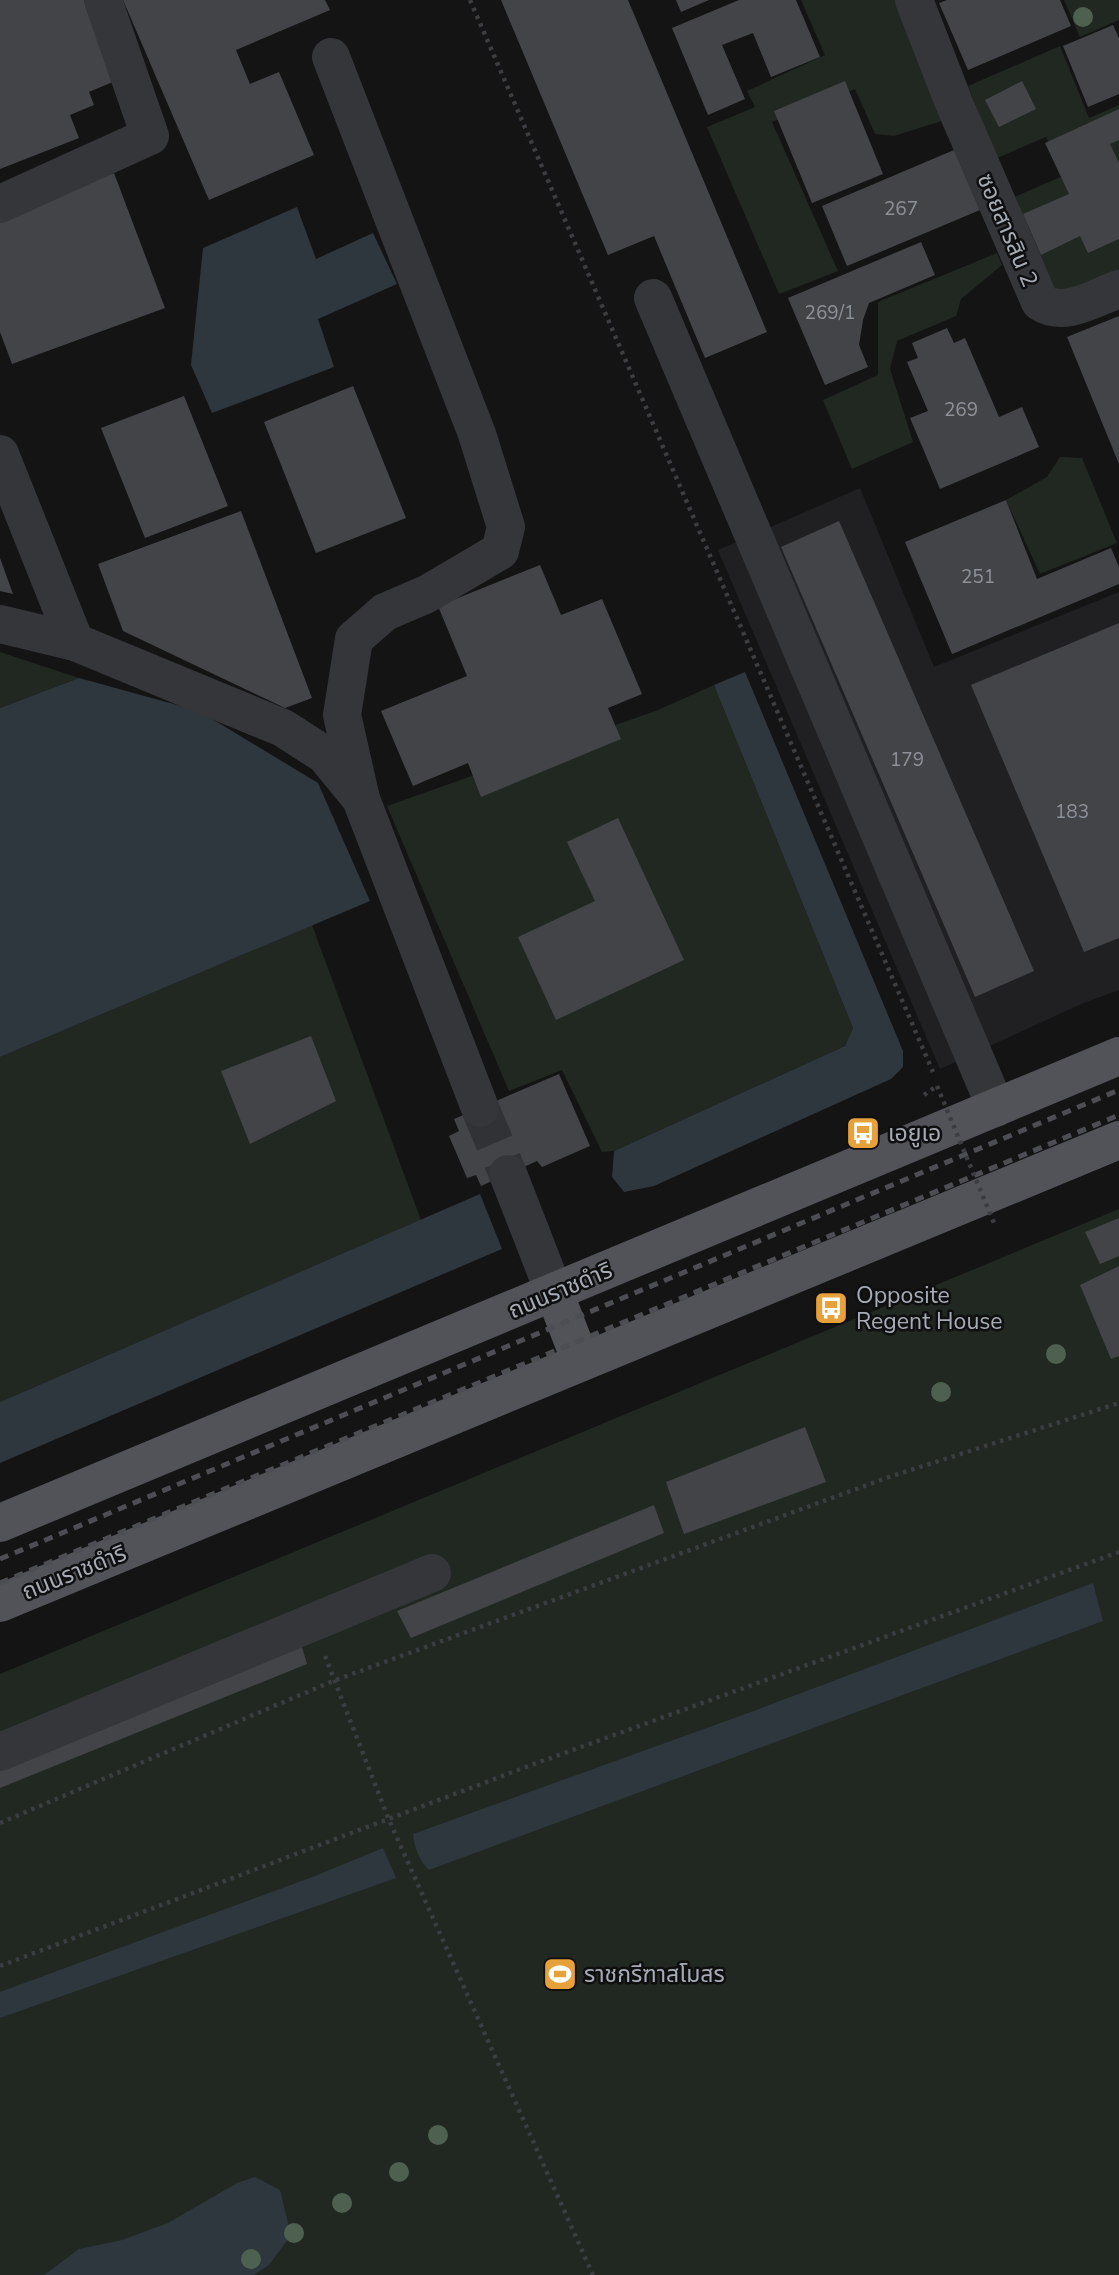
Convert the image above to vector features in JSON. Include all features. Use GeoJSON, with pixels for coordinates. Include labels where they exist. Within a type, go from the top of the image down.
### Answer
{"type":"FeatureCollection","features":[{"type":"Feature","properties":{"kind":"main road","name":"ถนนราชดำริ"},"geometry":{"type":"LineString","coordinates":[[0,1523],[1119,1056]]}},
{"type":"Feature","properties":{"kind":"main road","name":"ถนนราชดำริ"},"geometry":{"type":"LineString","coordinates":[[0,1603],[1119,1140]]}},
{"type":"Feature","properties":{"kind":"main road"},"geometry":{"type":"LineString","coordinates":[[554,1292],[582,1362]]}},
{"type":"Feature","properties":{"kind":"street"},"geometry":{"type":"LineString","coordinates":[[0,204],[150,136],[103,0]]}},
{"type":"Feature","properties":{"kind":"street","name":"ซอยสารสิน 2"},"geometry":{"type":"LineString","coordinates":[[914,0],[944,78],[1040,302],[1051,309],[1063,310],[1119,289]]}},
{"type":"Feature","properties":{"kind":"street"},"geometry":{"type":"LineString","coordinates":[[331,57],[477,434],[506,527],[500,551],[427,594],[385,612],[354,639],[342,715],[360,799],[480,1108]]}},
{"type":"Feature","properties":{"kind":"street"},"geometry":{"type":"LineString","coordinates":[[653,298],[996,1108]]}},
{"type":"Feature","properties":{"kind":"street"},"geometry":{"type":"LineString","coordinates":[[0,454],[75,642]]}},
{"type":"Feature","properties":{"kind":"street"},"geometry":{"type":"LineString","coordinates":[[0,624],[75,642],[284,728],[325,755],[360,799]]}},
{"type":"Feature","properties":{"kind":"street"},"geometry":{"type":"LineString","coordinates":[[508,1174],[554,1292]]}},
{"type":"Feature","properties":{"kind":"street"},"geometry":{"type":"LineString","coordinates":[[0,1752],[432,1573]]}},
{"type":"Feature","properties":{"kind":"path"},"geometry":{"type":"LineString","coordinates":[[470,0],[933,1072]]}},
{"type":"Feature","properties":{"kind":"path"},"geometry":{"type":"LineString","coordinates":[[937,1086],[994,1223]]}},
{"type":"Feature","properties":{"kind":"path"},"geometry":{"type":"LineString","coordinates":[[0,1823],[332,1681],[889,1477],[1119,1403]]}},
{"type":"Feature","properties":{"kind":"path"},"geometry":{"type":"LineString","coordinates":[[0,1966],[526,1767],[1119,1552]]}},
{"type":"Feature","properties":{"kind":"path"},"geometry":{"type":"LineString","coordinates":[[314,1622],[332,1681],[389,1820],[593,2275]]}},
{"type":"Feature","properties":{"kind":"shaded area"},"geometry":{"type":"Polygon","coordinates":[[[801,0],[897,0],[945,120],[894,136],[875,134],[855,89],[772,122],[838,271],[779,294],[707,127],[755,107],[747,91],[825,55],[801,0]]]}},
{"type":"Feature","properties":{"kind":"shaded area"},"geometry":{"type":"Polygon","coordinates":[[[1064,0],[1119,0],[1119,20],[1080,37],[1064,0]]]}},
{"type":"Feature","properties":{"kind":"shaded area"},"geometry":{"type":"Polygon","coordinates":[[[1060,46],[1089,118],[1119,105],[1119,276],[1054,293],[1012,198],[1063,176],[1046,137],[997,158],[968,86],[1060,46]]]}},
{"type":"Feature","properties":{"kind":"shaded area"},"geometry":{"type":"Polygon","coordinates":[[[297,207],[316,259],[373,233],[397,284],[318,319],[334,367],[212,413],[191,365],[203,248],[297,207]]]}},
{"type":"Feature","properties":{"kind":"shaded area"},"geometry":{"type":"Polygon","coordinates":[[[997,253],[1002,265],[961,299],[956,316],[897,341],[890,369],[913,442],[852,469],[823,400],[878,375],[878,302],[997,253]]]}},
{"type":"Feature","properties":{"kind":"shaded area"},"geometry":{"type":"Polygon","coordinates":[[[1060,457],[1082,458],[1117,543],[1040,574],[1006,500],[1047,477],[1060,457]]]}},
{"type":"Feature","properties":{"kind":"shaded area"},"geometry":{"type":"Polygon","coordinates":[[[860,488],[934,667],[1119,592],[1119,990],[1081,1004],[940,1069],[718,550],[860,488]]]}},
{"type":"Feature","properties":{"kind":"shaded area"},"geometry":{"type":"Polygon","coordinates":[[[0,652],[79,678],[0,708],[0,652]]]}},
{"type":"Feature","properties":{"kind":"shaded area"},"geometry":{"type":"Polygon","coordinates":[[[745,672],[903,1051],[903,1067],[891,1079],[654,1186],[624,1192],[612,1177],[614,1151],[845,1046],[853,1028],[714,685],[745,672]]]}},
{"type":"Feature","properties":{"kind":"shaded area"},"geometry":{"type":"Polygon","coordinates":[[[79,678],[199,711],[318,783],[370,901],[0,1057],[0,708],[79,678]]]}},
{"type":"Feature","properties":{"kind":"shaded area"},"geometry":{"type":"Polygon","coordinates":[[[714,685],[853,1028],[845,1046],[614,1151],[602,1152],[562,1070],[509,1091],[387,806],[658,710],[714,685]]]}},
{"type":"Feature","properties":{"kind":"shaded area"},"geometry":{"type":"Polygon","coordinates":[[[312,925],[421,1220],[0,1402],[0,1057],[312,925]]]}},
{"type":"Feature","properties":{"kind":"shaded area"},"geometry":{"type":"Polygon","coordinates":[[[480,1194],[502,1249],[0,1463],[0,1402],[480,1194]]]}},
{"type":"Feature","properties":{"kind":"shaded area","name":"ราชกรีฑาสโมสร"},"geometry":{"type":"Polygon","coordinates":[[[1119,1209],[1119,2275],[0,2275],[0,1674],[1119,1209]]]}},
{"type":"Feature","properties":{"kind":"shaded area"},"geometry":{"type":"Polygon","coordinates":[[[1093,1583],[1103,1621],[429,1870],[418,1854],[413,1834],[751,1712],[1093,1583]]]}},
{"type":"Feature","properties":{"kind":"shaded area"},"geometry":{"type":"Polygon","coordinates":[[[383,1848],[396,1878],[0,2018],[0,1992],[315,1876],[383,1848]]]}},
{"type":"Feature","properties":{"kind":"shaded area"},"geometry":{"type":"Polygon","coordinates":[[[255,2177],[280,2190],[291,2235],[269,2265],[254,2275],[44,2275],[79,2249],[122,2240],[168,2223],[237,2183],[255,2177]]]}},
{"type":"Feature","properties":{"kind":"building"},"geometry":{"type":"Polygon","coordinates":[[[0,0],[84,0],[115,81],[89,92],[94,105],[70,115],[79,138],[0,169],[0,0]]]}},
{"type":"Feature","properties":{"kind":"building"},"geometry":{"type":"Polygon","coordinates":[[[123,0],[325,0],[330,10],[236,50],[250,84],[279,72],[314,155],[209,200],[123,0]]]}},
{"type":"Feature","properties":{"kind":"building"},"geometry":{"type":"Polygon","coordinates":[[[501,0],[628,0],[767,332],[705,358],[654,236],[608,255],[501,0]]]}},
{"type":"Feature","properties":{"kind":"building"},"geometry":{"type":"Polygon","coordinates":[[[676,0],[709,0],[681,12],[676,0]]]}},
{"type":"Feature","properties":{"kind":"building"},"geometry":{"type":"Polygon","coordinates":[[[739,0],[796,0],[820,57],[771,77],[753,33],[722,45],[745,99],[708,115],[672,28],[739,0]]]}},
{"type":"Feature","properties":{"kind":"building"},"geometry":{"type":"Polygon","coordinates":[[[947,0],[1060,0],[1071,26],[968,70],[939,3],[947,0]]]}},
{"type":"Feature","properties":{"kind":"building"},"geometry":{"type":"Polygon","coordinates":[[[1113,25],[1119,38],[1119,94],[1088,107],[1063,46],[1113,25]]]}},
{"type":"Feature","properties":{"kind":"building"},"geometry":{"type":"Polygon","coordinates":[[[845,81],[883,174],[812,203],[774,111],[845,81]]]}},
{"type":"Feature","properties":{"kind":"building"},"geometry":{"type":"Polygon","coordinates":[[[1022,81],[1036,109],[999,127],[985,100],[1022,81]]]}},
{"type":"Feature","properties":{"kind":"building"},"geometry":{"type":"Polygon","coordinates":[[[1119,109],[1119,140],[1110,144],[1119,163],[1119,239],[1088,253],[1080,236],[1041,255],[1023,214],[1069,194],[1045,143],[1119,109]]]}},
{"type":"Feature","properties":{"kind":"building"},"geometry":{"type":"Polygon","coordinates":[[[954,150],[980,210],[847,266],[822,206],[954,150]]]}},
{"type":"Feature","properties":{"kind":"building"},"geometry":{"type":"Polygon","coordinates":[[[114,173],[165,308],[12,364],[0,332],[0,216],[114,173]]]}},
{"type":"Feature","properties":{"kind":"building"},"geometry":{"type":"Polygon","coordinates":[[[921,242],[935,275],[869,303],[859,345],[868,367],[825,385],[788,298],[921,242]]]}},
{"type":"Feature","properties":{"kind":"building"},"geometry":{"type":"Polygon","coordinates":[[[1119,316],[1119,464],[1067,337],[1119,316]]]}},
{"type":"Feature","properties":{"kind":"building"},"geometry":{"type":"Polygon","coordinates":[[[947,328],[954,343],[965,338],[999,417],[1022,407],[1039,447],[940,489],[910,418],[928,411],[907,362],[918,358],[912,343],[947,328]]]}},
{"type":"Feature","properties":{"kind":"building"},"geometry":{"type":"Polygon","coordinates":[[[353,386],[406,518],[316,553],[264,422],[353,386]]]}},
{"type":"Feature","properties":{"kind":"building"},"geometry":{"type":"Polygon","coordinates":[[[184,396],[228,506],[145,538],[101,428],[184,396]]]}},
{"type":"Feature","properties":{"kind":"building"},"geometry":{"type":"Polygon","coordinates":[[[1006,500],[1037,579],[1111,548],[1119,567],[1119,584],[952,654],[905,542],[1006,500]]]}},
{"type":"Feature","properties":{"kind":"building"},"geometry":{"type":"Polygon","coordinates":[[[241,511],[312,698],[285,708],[123,631],[98,564],[241,511]]]}},
{"type":"Feature","properties":{"kind":"building"},"geometry":{"type":"Polygon","coordinates":[[[839,521],[1034,971],[975,997],[781,547],[839,521]]]}},
{"type":"Feature","properties":{"kind":"building"},"geometry":{"type":"Polygon","coordinates":[[[0,558],[13,594],[0,591],[0,558]]]}},
{"type":"Feature","properties":{"kind":"building"},"geometry":{"type":"Polygon","coordinates":[[[540,565],[561,615],[602,599],[642,694],[608,708],[621,739],[481,797],[468,763],[413,786],[381,711],[467,676],[438,606],[540,565]]]}},
{"type":"Feature","properties":{"kind":"building"},"geometry":{"type":"Polygon","coordinates":[[[1119,623],[1119,938],[1084,952],[971,685],[1119,623]]]}},
{"type":"Feature","properties":{"kind":"building"},"geometry":{"type":"Polygon","coordinates":[[[618,818],[684,960],[556,1020],[518,937],[595,901],[567,842],[618,818]]]}},
{"type":"Feature","properties":{"kind":"building"},"geometry":{"type":"Polygon","coordinates":[[[311,1036],[336,1101],[250,1144],[221,1071],[311,1036]]]}},
{"type":"Feature","properties":{"kind":"building"},"geometry":{"type":"Polygon","coordinates":[[[559,1074],[590,1146],[542,1167],[537,1161],[481,1186],[476,1175],[467,1178],[449,1136],[459,1131],[454,1119],[559,1074]]]}},
{"type":"Feature","properties":{"kind":"building"},"geometry":{"type":"Polygon","coordinates":[[[1119,1218],[1119,1256],[1100,1264],[1085,1232],[1119,1218]]]}},
{"type":"Feature","properties":{"kind":"building"},"geometry":{"type":"Polygon","coordinates":[[[1119,1266],[1119,1356],[1111,1359],[1080,1285],[1119,1266]]]}},
{"type":"Feature","properties":{"kind":"building"},"geometry":{"type":"Polygon","coordinates":[[[805,1427],[826,1482],[684,1534],[666,1482],[805,1427]]]}},
{"type":"Feature","properties":{"kind":"building"},"geometry":{"type":"Polygon","coordinates":[[[654,1505],[664,1533],[411,1638],[397,1611],[654,1505]]]}},
{"type":"Feature","properties":{"kind":"building"},"geometry":{"type":"Polygon","coordinates":[[[299,1637],[307,1664],[0,1788],[0,1755],[299,1637]]]}},
{"type":"Feature","properties":{"kind":"tunnel"},"geometry":{"type":"LineString","coordinates":[[480,1108],[508,1174]]}},
{"type":"Feature","properties":{"kind":"railway"},"geometry":{"type":"LineString","coordinates":[[0,1559],[1119,1090]]}},
{"type":"Feature","properties":{"kind":"railway"},"geometry":{"type":"LineString","coordinates":[[0,1583],[1119,1115]]}},
{"type":"Feature","properties":{"kind":"place","name":"เอยูเอ"},"geometry":{"type":"Point","coordinates":[863,1133]}},
{"type":"Feature","properties":{"kind":"place","name":"Opposite Regent House"},"geometry":{"type":"Point","coordinates":[831,1308]}},
{"type":"Feature","properties":{"kind":"place","name":"ราชกรีฑาสโมสร"},"geometry":{"type":"Point","coordinates":[560,1974]}}]}
